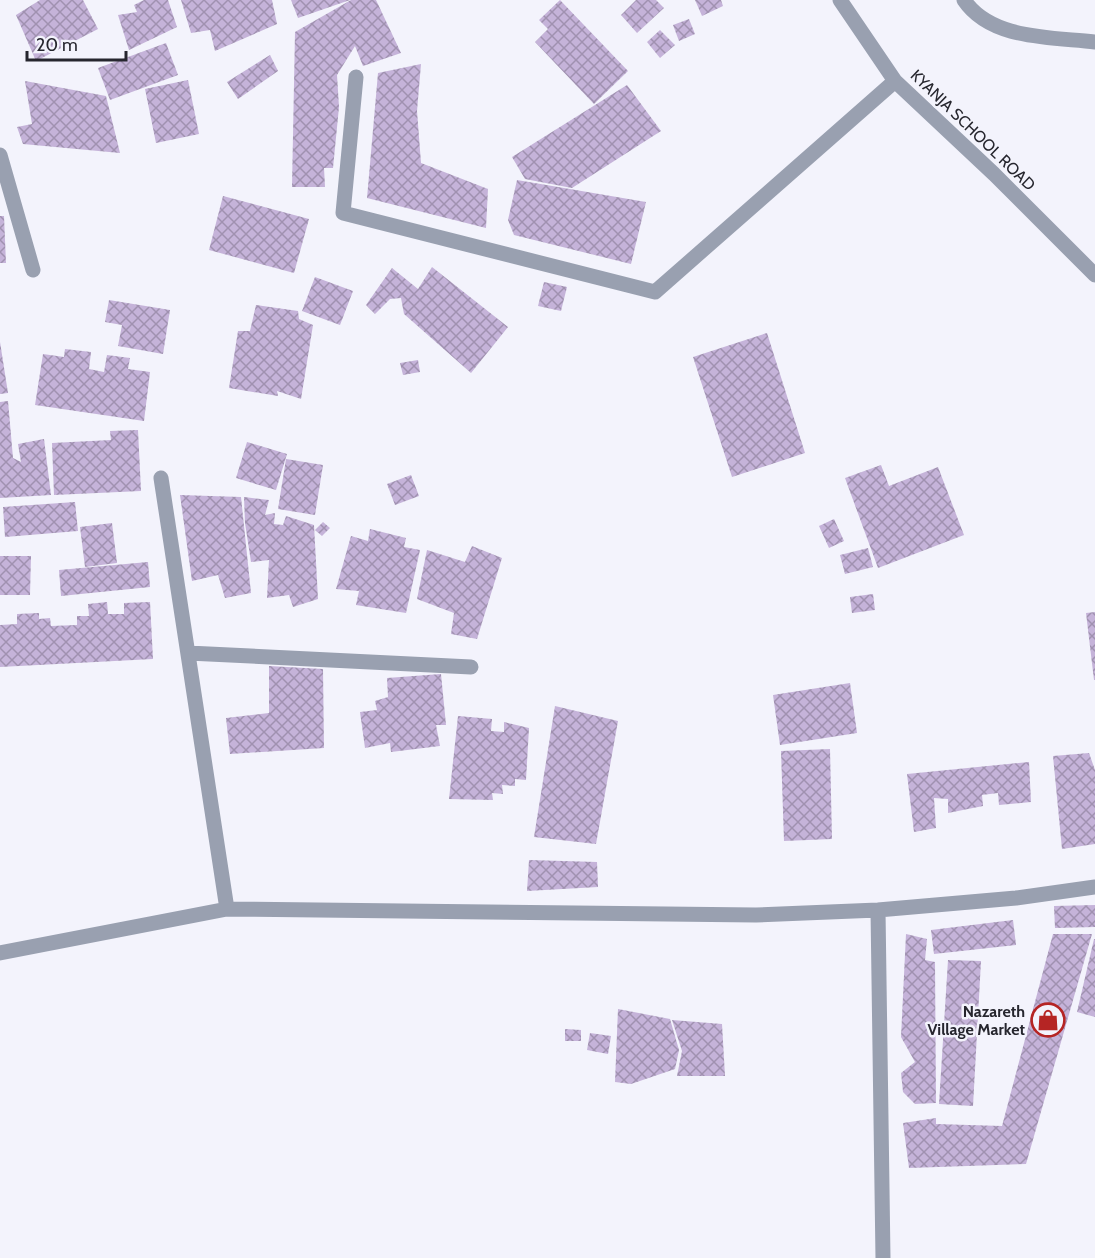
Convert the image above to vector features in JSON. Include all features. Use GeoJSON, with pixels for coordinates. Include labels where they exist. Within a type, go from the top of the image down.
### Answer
{"type":"FeatureCollection","features":[{"type":"Feature","properties":{"kind":"street","name":"KYANJA SCHOOL ROAD"},"geometry":{"type":"LineString","coordinates":[[840,0],[895,81],[994,174],[1095,275]]}},
{"type":"Feature","properties":{"kind":"street"},"geometry":{"type":"LineString","coordinates":[[964,0],[987,20],[1005,30],[1095,42]]}},
{"type":"Feature","properties":{"kind":"street"},"geometry":{"type":"LineString","coordinates":[[356,76],[343,213],[655,292],[895,81]]}},
{"type":"Feature","properties":{"kind":"street"},"geometry":{"type":"LineString","coordinates":[[0,155],[33,270]]}},
{"type":"Feature","properties":{"kind":"street"},"geometry":{"type":"LineString","coordinates":[[161,478],[227,909]]}},
{"type":"Feature","properties":{"kind":"street"},"geometry":{"type":"LineString","coordinates":[[188,652],[471,667]]}},
{"type":"Feature","properties":{"kind":"street"},"geometry":{"type":"LineString","coordinates":[[0,953],[227,909],[744,915],[878,910],[1016,898],[1095,887]]}},
{"type":"Feature","properties":{"kind":"street"},"geometry":{"type":"LineString","coordinates":[[878,910],[883,1258]]}},
{"type":"Feature","properties":{"kind":"building"},"geometry":{"type":"Polygon","coordinates":[[[40,0],[83,0],[98,29],[36,61],[16,15],[40,0]]]}},
{"type":"Feature","properties":{"kind":"building"},"geometry":{"type":"Polygon","coordinates":[[[144,0],[168,0],[177,27],[129,50],[118,15],[137,12],[134,5],[144,0]]]}},
{"type":"Feature","properties":{"kind":"building"},"geometry":{"type":"Polygon","coordinates":[[[181,0],[272,0],[277,24],[215,51],[210,30],[191,33],[181,0]]]}},
{"type":"Feature","properties":{"kind":"building"},"geometry":{"type":"Polygon","coordinates":[[[291,0],[350,0],[298,18],[291,0]]]}},
{"type":"Feature","properties":{"kind":"building"},"geometry":{"type":"Polygon","coordinates":[[[351,0],[376,0],[401,53],[363,66],[355,46],[337,75],[339,107],[333,168],[324,168],[325,187],[292,187],[295,32],[351,0]]]}},
{"type":"Feature","properties":{"kind":"building"},"geometry":{"type":"Polygon","coordinates":[[[560,0],[628,71],[594,104],[535,42],[548,29],[539,20],[560,0]]]}},
{"type":"Feature","properties":{"kind":"building"},"geometry":{"type":"Polygon","coordinates":[[[636,0],[656,0],[664,8],[637,33],[621,15],[636,0]]]}},
{"type":"Feature","properties":{"kind":"building"},"geometry":{"type":"Polygon","coordinates":[[[695,0],[721,0],[723,6],[702,16],[695,0]]]}},
{"type":"Feature","properties":{"kind":"building"},"geometry":{"type":"Polygon","coordinates":[[[689,19],[695,34],[679,41],[673,25],[689,19]]]}},
{"type":"Feature","properties":{"kind":"building"},"geometry":{"type":"Polygon","coordinates":[[[660,30],[675,45],[660,58],[647,42],[660,30]]]}},
{"type":"Feature","properties":{"kind":"building"},"geometry":{"type":"Polygon","coordinates":[[[166,43],[178,75],[110,100],[98,68],[166,43]]]}},
{"type":"Feature","properties":{"kind":"building"},"geometry":{"type":"Polygon","coordinates":[[[270,55],[278,71],[238,99],[227,82],[270,55]]]}},
{"type":"Feature","properties":{"kind":"building"},"geometry":{"type":"Polygon","coordinates":[[[421,64],[417,111],[421,163],[488,189],[486,228],[367,198],[378,73],[421,64]]]}},
{"type":"Feature","properties":{"kind":"building"},"geometry":{"type":"Polygon","coordinates":[[[188,80],[199,134],[156,143],[145,89],[188,80]]]}},
{"type":"Feature","properties":{"kind":"building"},"geometry":{"type":"Polygon","coordinates":[[[25,81],[106,96],[120,153],[23,144],[17,127],[32,124],[25,81]]]}},
{"type":"Feature","properties":{"kind":"building"},"geometry":{"type":"Polygon","coordinates":[[[627,85],[661,131],[572,188],[525,179],[512,157],[627,85]]]}},
{"type":"Feature","properties":{"kind":"building"},"geometry":{"type":"Polygon","coordinates":[[[517,180],[646,202],[631,264],[514,235],[508,220],[517,180]]]}},
{"type":"Feature","properties":{"kind":"building"},"geometry":{"type":"Polygon","coordinates":[[[223,196],[309,219],[294,273],[209,250],[223,196]]]}},
{"type":"Feature","properties":{"kind":"building"},"geometry":{"type":"Polygon","coordinates":[[[0,216],[4,216],[6,263],[0,263],[0,216]]]}},
{"type":"Feature","properties":{"kind":"building"},"geometry":{"type":"Polygon","coordinates":[[[432,267],[508,327],[471,373],[404,314],[401,298],[390,299],[375,314],[366,305],[392,268],[418,289],[432,267]]]}},
{"type":"Feature","properties":{"kind":"building"},"geometry":{"type":"Polygon","coordinates":[[[315,277],[353,291],[340,325],[302,311],[315,277]]]}},
{"type":"Feature","properties":{"kind":"building"},"geometry":{"type":"Polygon","coordinates":[[[544,282],[567,287],[561,311],[538,306],[544,282]]]}},
{"type":"Feature","properties":{"kind":"building"},"geometry":{"type":"Polygon","coordinates":[[[109,300],[170,310],[163,354],[118,346],[122,325],[105,322],[109,300]]]}},
{"type":"Feature","properties":{"kind":"building"},"geometry":{"type":"Polygon","coordinates":[[[256,305],[298,311],[299,319],[313,325],[301,399],[277,391],[278,396],[229,388],[238,331],[250,331],[256,305]]]}},
{"type":"Feature","properties":{"kind":"building"},"geometry":{"type":"Polygon","coordinates":[[[767,333],[805,453],[732,477],[693,357],[767,333]]]}},
{"type":"Feature","properties":{"kind":"building"},"geometry":{"type":"Polygon","coordinates":[[[0,342],[8,393],[0,394],[0,342]]]}},
{"type":"Feature","properties":{"kind":"building"},"geometry":{"type":"Polygon","coordinates":[[[65,349],[91,352],[89,369],[104,372],[107,355],[130,358],[128,369],[150,372],[144,421],[35,405],[43,354],[64,357],[65,349]]]}},
{"type":"Feature","properties":{"kind":"building"},"geometry":{"type":"Polygon","coordinates":[[[418,360],[420,372],[403,375],[400,363],[418,360]]]}},
{"type":"Feature","properties":{"kind":"building"},"geometry":{"type":"Polygon","coordinates":[[[8,401],[13,458],[21,462],[18,444],[44,439],[51,495],[0,498],[0,402],[8,401]]]}},
{"type":"Feature","properties":{"kind":"building"},"geometry":{"type":"Polygon","coordinates":[[[138,430],[141,491],[54,495],[52,443],[111,440],[110,431],[138,430]]]}},
{"type":"Feature","properties":{"kind":"building"},"geometry":{"type":"Polygon","coordinates":[[[247,442],[287,454],[276,490],[236,478],[247,442]]]}},
{"type":"Feature","properties":{"kind":"building"},"geometry":{"type":"Polygon","coordinates":[[[286,459],[323,465],[315,515],[278,509],[286,459]]]}},
{"type":"Feature","properties":{"kind":"building"},"geometry":{"type":"Polygon","coordinates":[[[881,465],[889,486],[938,467],[964,535],[878,568],[845,478],[881,465]]]}},
{"type":"Feature","properties":{"kind":"building"},"geometry":{"type":"Polygon","coordinates":[[[411,475],[419,496],[395,505],[387,484],[411,475]]]}},
{"type":"Feature","properties":{"kind":"building"},"geometry":{"type":"Polygon","coordinates":[[[180,495],[241,497],[251,593],[225,598],[218,575],[192,581],[180,495]]]}},
{"type":"Feature","properties":{"kind":"building"},"geometry":{"type":"Polygon","coordinates":[[[244,497],[269,500],[265,515],[275,513],[274,524],[283,525],[286,516],[314,525],[318,599],[293,607],[289,595],[267,598],[269,560],[251,562],[244,497]]]}},
{"type":"Feature","properties":{"kind":"building"},"geometry":{"type":"Polygon","coordinates":[[[75,502],[78,531],[5,537],[3,507],[75,502]]]}},
{"type":"Feature","properties":{"kind":"building"},"geometry":{"type":"Polygon","coordinates":[[[834,519],[844,541],[829,548],[819,526],[834,519]]]}},
{"type":"Feature","properties":{"kind":"building"},"geometry":{"type":"Polygon","coordinates":[[[323,522],[330,528],[322,536],[315,530],[323,522]]]}},
{"type":"Feature","properties":{"kind":"building"},"geometry":{"type":"Polygon","coordinates":[[[112,523],[117,563],[85,567],[80,527],[112,523]]]}},
{"type":"Feature","properties":{"kind":"building"},"geometry":{"type":"Polygon","coordinates":[[[370,529],[406,538],[404,547],[420,550],[406,613],[356,605],[359,591],[336,589],[351,536],[368,541],[370,529]]]}},
{"type":"Feature","properties":{"kind":"building"},"geometry":{"type":"Polygon","coordinates":[[[472,546],[502,558],[477,639],[451,634],[454,613],[417,599],[427,550],[465,562],[472,546]]]}},
{"type":"Feature","properties":{"kind":"building"},"geometry":{"type":"Polygon","coordinates":[[[868,548],[873,567],[845,574],[840,555],[868,548]]]}},
{"type":"Feature","properties":{"kind":"building"},"geometry":{"type":"Polygon","coordinates":[[[0,556],[31,556],[30,595],[0,595],[0,556]]]}},
{"type":"Feature","properties":{"kind":"building"},"geometry":{"type":"Polygon","coordinates":[[[148,562],[150,587],[61,596],[59,570],[148,562]]]}},
{"type":"Feature","properties":{"kind":"building"},"geometry":{"type":"Polygon","coordinates":[[[873,594],[875,610],[852,613],[850,597],[873,594]]]}},
{"type":"Feature","properties":{"kind":"building"},"geometry":{"type":"Polygon","coordinates":[[[107,602],[108,614],[124,614],[124,603],[150,602],[153,659],[0,667],[0,625],[17,624],[17,614],[39,613],[39,619],[50,618],[51,626],[77,625],[77,616],[89,616],[88,604],[107,602]]]}},
{"type":"Feature","properties":{"kind":"building"},"geometry":{"type":"Polygon","coordinates":[[[1095,612],[1095,680],[1094,680],[1086,613],[1095,612]]]}},
{"type":"Feature","properties":{"kind":"building"},"geometry":{"type":"Polygon","coordinates":[[[269,666],[323,669],[324,748],[230,754],[226,718],[269,713],[269,666]]]}},
{"type":"Feature","properties":{"kind":"building"},"geometry":{"type":"Polygon","coordinates":[[[441,674],[446,725],[436,725],[440,746],[391,752],[390,743],[365,748],[360,712],[377,710],[375,701],[388,697],[387,678],[441,674]]]}},
{"type":"Feature","properties":{"kind":"building"},"geometry":{"type":"Polygon","coordinates":[[[850,683],[857,733],[780,745],[773,695],[850,683]]]}},
{"type":"Feature","properties":{"kind":"building"},"geometry":{"type":"Polygon","coordinates":[[[555,706],[618,721],[596,844],[534,837],[555,706]]]}},
{"type":"Feature","properties":{"kind":"building"},"geometry":{"type":"Polygon","coordinates":[[[458,716],[492,719],[491,731],[504,732],[504,722],[529,728],[526,780],[515,779],[515,786],[502,785],[503,794],[492,793],[493,800],[449,799],[458,716]]]}},
{"type":"Feature","properties":{"kind":"building"},"geometry":{"type":"Polygon","coordinates":[[[830,749],[832,839],[784,841],[781,751],[830,749]]]}},
{"type":"Feature","properties":{"kind":"building"},"geometry":{"type":"Polygon","coordinates":[[[1089,753],[1095,770],[1095,844],[1062,849],[1053,756],[1089,753]]]}},
{"type":"Feature","properties":{"kind":"building"},"geometry":{"type":"Polygon","coordinates":[[[1029,762],[1031,802],[999,805],[998,793],[982,795],[983,806],[948,813],[948,799],[934,798],[936,828],[914,832],[907,774],[1029,762]]]}},
{"type":"Feature","properties":{"kind":"building"},"geometry":{"type":"Polygon","coordinates":[[[529,860],[597,862],[598,887],[527,891],[529,860]]]}},
{"type":"Feature","properties":{"kind":"building"},"geometry":{"type":"Polygon","coordinates":[[[1095,905],[1095,927],[1055,928],[1054,906],[1095,905]]]}},
{"type":"Feature","properties":{"kind":"building"},"geometry":{"type":"Polygon","coordinates":[[[1013,920],[1016,945],[934,954],[931,930],[1013,920]]]}},
{"type":"Feature","properties":{"kind":"building"},"geometry":{"type":"Polygon","coordinates":[[[906,934],[927,939],[925,960],[935,962],[936,1103],[915,1104],[903,1092],[901,1073],[915,1062],[901,1037],[906,934]]]}},
{"type":"Feature","properties":{"kind":"building"},"geometry":{"type":"Polygon","coordinates":[[[1053,934],[1092,934],[1026,1164],[909,1168],[903,1123],[936,1118],[936,1124],[1002,1126],[1053,934]]]}},
{"type":"Feature","properties":{"kind":"building"},"geometry":{"type":"Polygon","coordinates":[[[1095,939],[1095,1017],[1077,1012],[1095,939]]]}},
{"type":"Feature","properties":{"kind":"building"},"geometry":{"type":"Polygon","coordinates":[[[948,960],[981,961],[973,1106],[939,1104],[948,960]]]}},
{"type":"Feature","properties":{"kind":"building"},"geometry":{"type":"Polygon","coordinates":[[[618,1009],[670,1019],[679,1050],[675,1069],[631,1084],[615,1082],[618,1009]]]}},
{"type":"Feature","properties":{"kind":"building"},"geometry":{"type":"Polygon","coordinates":[[[672,1020],[722,1024],[725,1076],[677,1076],[682,1051],[672,1020]]]}},
{"type":"Feature","properties":{"kind":"building"},"geometry":{"type":"Polygon","coordinates":[[[565,1029],[581,1030],[581,1041],[565,1041],[565,1029]]]}},
{"type":"Feature","properties":{"kind":"building"},"geometry":{"type":"Polygon","coordinates":[[[590,1033],[611,1036],[608,1054],[587,1050],[590,1033]]]}},
{"type":"Feature","properties":{"kind":"place","name":"Nazareth Village Market"},"geometry":{"type":"Point","coordinates":[1048,1020]}}]}
